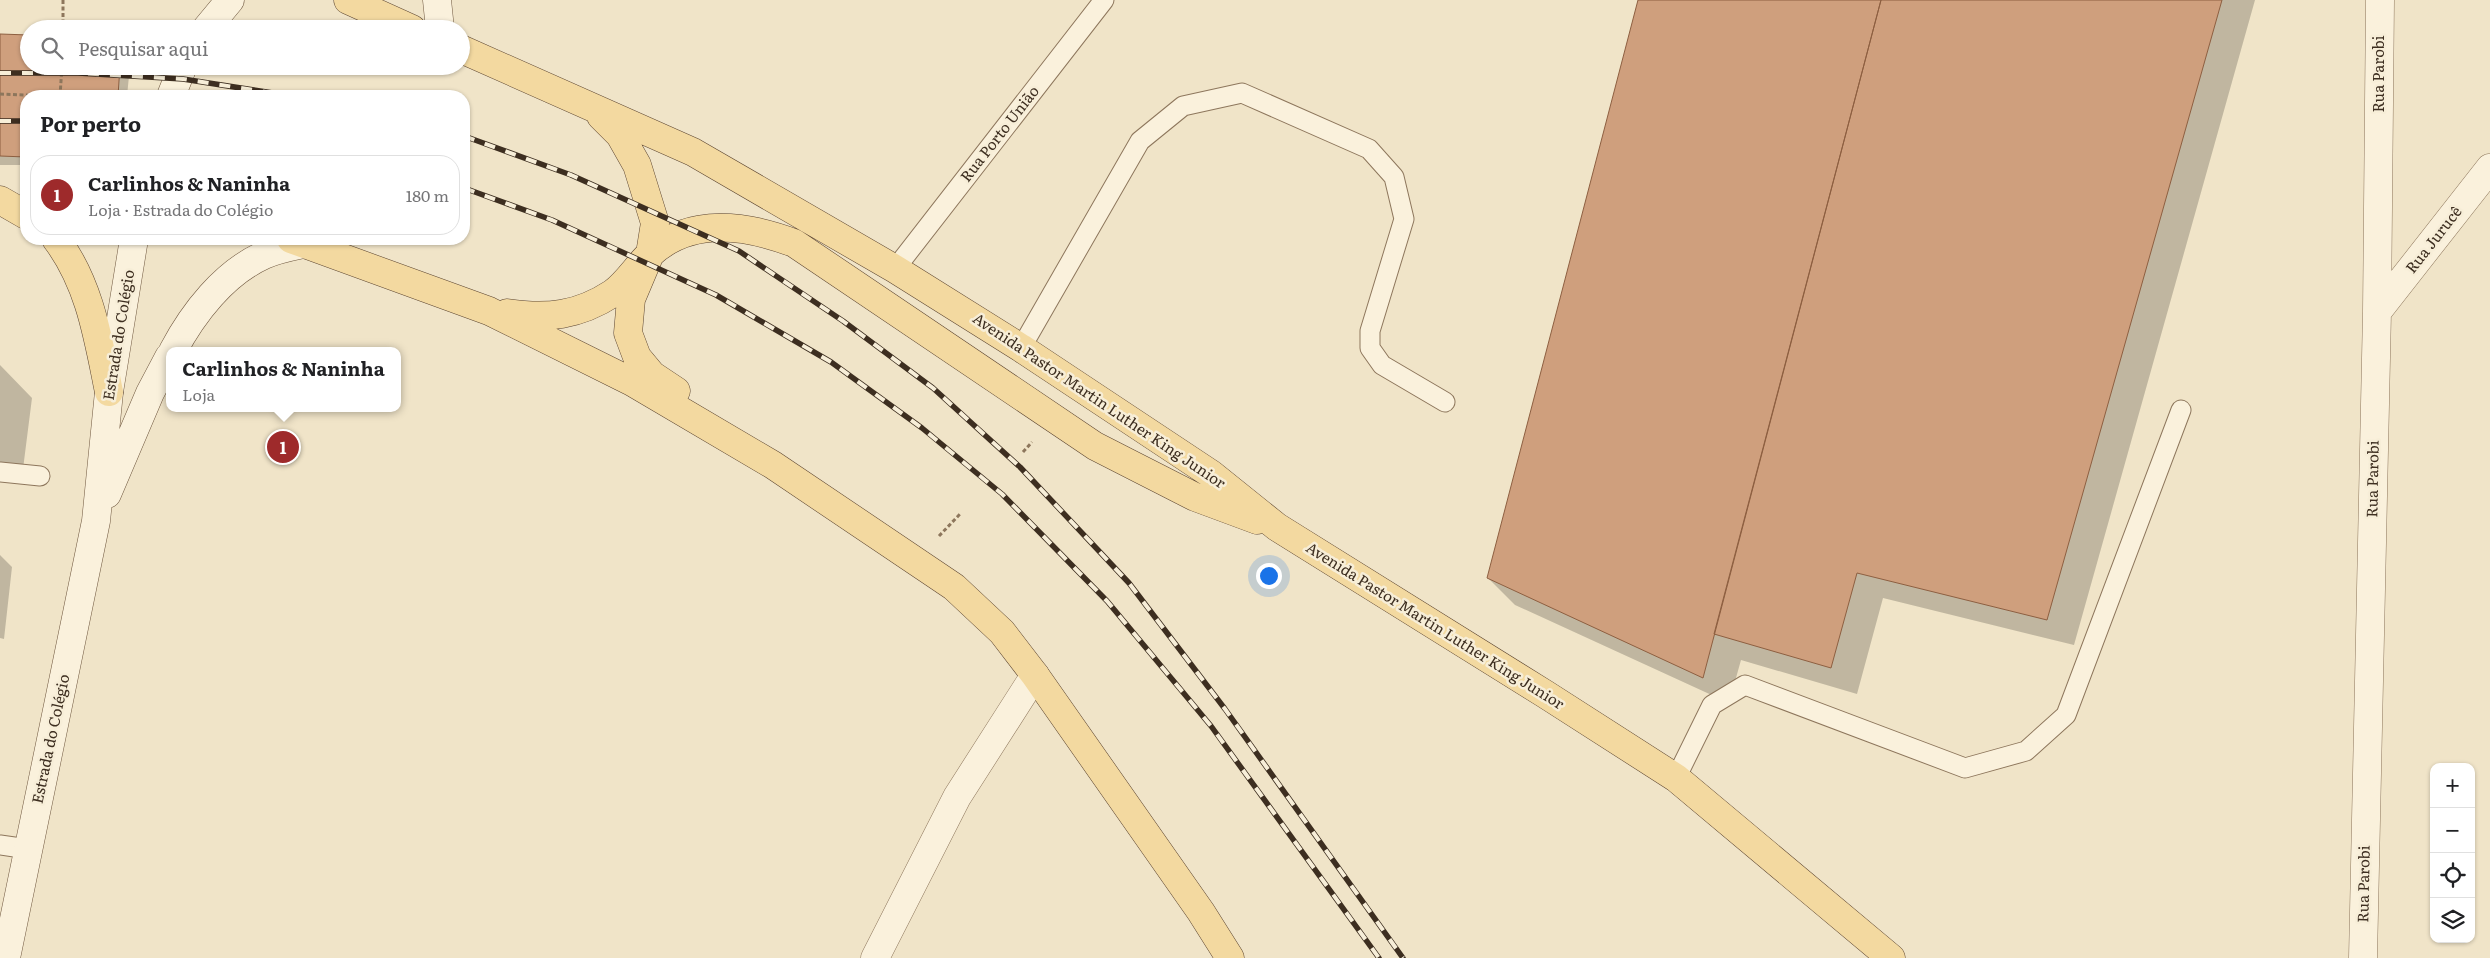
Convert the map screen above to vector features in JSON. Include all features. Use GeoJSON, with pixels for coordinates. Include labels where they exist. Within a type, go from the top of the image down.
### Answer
{"type":"FeatureCollection","features":[{"type":"Feature","properties":{"kind":"main road"},"geometry":{"type":"LineString","coordinates":[[348,0],[392,20]]}},
{"type":"Feature","properties":{"kind":"main road","name":"Avenida Pastor Martin Luther King Junior"},"geometry":{"type":"LineString","coordinates":[[470,53],[693,152],[896,269],[1022,348],[1211,474],[1277,527],[1676,778],[1891,958]]}},
{"type":"Feature","properties":{"kind":"main road"},"geometry":{"type":"LineString","coordinates":[[590,107],[620,135],[637,165],[655,223],[650,254],[631,299],[628,333],[637,357],[652,375],[719,420],[773,465]]}},
{"type":"Feature","properties":{"kind":"main road"},"geometry":{"type":"LineString","coordinates":[[0,191],[20,193]]}},
{"type":"Feature","properties":{"kind":"main road"},"geometry":{"type":"LineString","coordinates":[[0,200],[20,212]]}},
{"type":"Feature","properties":{"kind":"main road"},"geometry":{"type":"LineString","coordinates":[[489,311],[532,316],[565,315],[590,306],[614,292],[650,254],[673,236],[703,229],[733,227],[763,232],[794,243],[1094,446],[1195,497],[1277,527]]}},
{"type":"Feature","properties":{"kind":"main road"},"geometry":{"type":"LineString","coordinates":[[60,245],[75,267],[87,295],[110,392]]}},
{"type":"Feature","properties":{"kind":"main road"},"geometry":{"type":"LineString","coordinates":[[311,245],[489,311],[632,382],[773,465],[954,587],[1002,632],[1035,675],[1201,912],[1230,958]]}},
{"type":"Feature","properties":{"kind":"street"},"geometry":{"type":"LineString","coordinates":[[213,20],[230,0]]}},
{"type":"Feature","properties":{"kind":"street"},"geometry":{"type":"LineString","coordinates":[[437,0],[439,20]]}},
{"type":"Feature","properties":{"kind":"street","name":"Rua Parobi"},"geometry":{"type":"LineString","coordinates":[[2363,958],[2377,312],[2380,0]]}},
{"type":"Feature","properties":{"kind":"street"},"geometry":{"type":"LineString","coordinates":[[173,90],[179,75]]}},
{"type":"Feature","properties":{"kind":"street","name":"Rua Jurucê"},"geometry":{"type":"LineString","coordinates":[[2377,312],[2490,168]]}},
{"type":"Feature","properties":{"kind":"street","name":"Estrada do Colégio"},"geometry":{"type":"LineString","coordinates":[[6,958],[96,521],[110,392],[133,245]]}},
{"type":"Feature","properties":{"kind":"street"},"geometry":{"type":"LineString","coordinates":[[174,347],[182,333],[210,297],[243,266],[265,254],[289,245]]}},
{"type":"Feature","properties":{"kind":"street","name":"Estrada do Colégio"},"geometry":{"type":"LineString","coordinates":[[96,521],[150,393],[166,363]]}},
{"type":"Feature","properties":{"kind":"street"},"geometry":{"type":"LineString","coordinates":[[875,958],[957,797],[1035,675]]}},
{"type":"Feature","properties":{"kind":"lane","name":"Rua Porto União"},"geometry":{"type":"LineString","coordinates":[[896,269],[1104,0]]}},
{"type":"Feature","properties":{"kind":"lane"},"geometry":{"type":"LineString","coordinates":[[1022,348],[1140,141],[1183,106],[1242,93],[1369,149],[1394,176],[1404,220],[1370,330],[1370,348],[1382,365],[1444,402]]}},
{"type":"Feature","properties":{"kind":"lane"},"geometry":{"type":"LineString","coordinates":[[1676,778],[1712,705],[1745,685],[1965,768],[2026,751],[2066,715],[2181,410]]}},
{"type":"Feature","properties":{"kind":"lane"},"geometry":{"type":"LineString","coordinates":[[0,472],[40,476]]}},
{"type":"Feature","properties":{"kind":"lane"},"geometry":{"type":"LineString","coordinates":[[0,845],[28,849]]}},
{"type":"Feature","properties":{"kind":"path"},"geometry":{"type":"LineString","coordinates":[[63,0],[63,20]]}},
{"type":"Feature","properties":{"kind":"path"},"geometry":{"type":"LineString","coordinates":[[60,90],[61,75]]}},
{"type":"Feature","properties":{"kind":"path"},"geometry":{"type":"LineString","coordinates":[[0,94],[20,95]]}},
{"type":"Feature","properties":{"kind":"building"},"geometry":{"type":"Polygon","coordinates":[[[1638,0],[1881,0],[1703,678],[1487,578],[1638,0]]]}},
{"type":"Feature","properties":{"kind":"building"},"geometry":{"type":"Polygon","coordinates":[[[1881,0],[2222,0],[2047,620],[1857,573],[1831,668],[1714,634],[1881,0]]]}},
{"type":"Feature","properties":{"kind":"building"},"geometry":{"type":"Polygon","coordinates":[[[0,34],[20,35],[20,75],[119,75],[118,90],[20,90],[20,157],[0,156],[0,34]]]}},
{"type":"Feature","properties":{"kind":"railway"},"geometry":{"type":"LineString","coordinates":[[0,73],[20,73]]}},
{"type":"Feature","properties":{"kind":"railway"},"geometry":{"type":"LineString","coordinates":[[113,75],[183,79],[254,90]]}},
{"type":"Feature","properties":{"kind":"railway"},"geometry":{"type":"LineString","coordinates":[[0,121],[20,121]]}},
{"type":"Feature","properties":{"kind":"railway"},"geometry":{"type":"LineString","coordinates":[[470,138],[571,175],[739,251],[843,321],[933,388],[1020,467],[1129,583],[1225,709],[1403,958]]}},
{"type":"Feature","properties":{"kind":"railway"},"geometry":{"type":"LineString","coordinates":[[470,190],[552,220],[716,295],[831,362],[922,428],[1002,494],[1107,601],[1211,726],[1379,958]]}},
{"type":"Feature","properties":{"kind":"place","name":"Carlinhos & Naninha"},"geometry":{"type":"Point","coordinates":[283,447]}}]}
